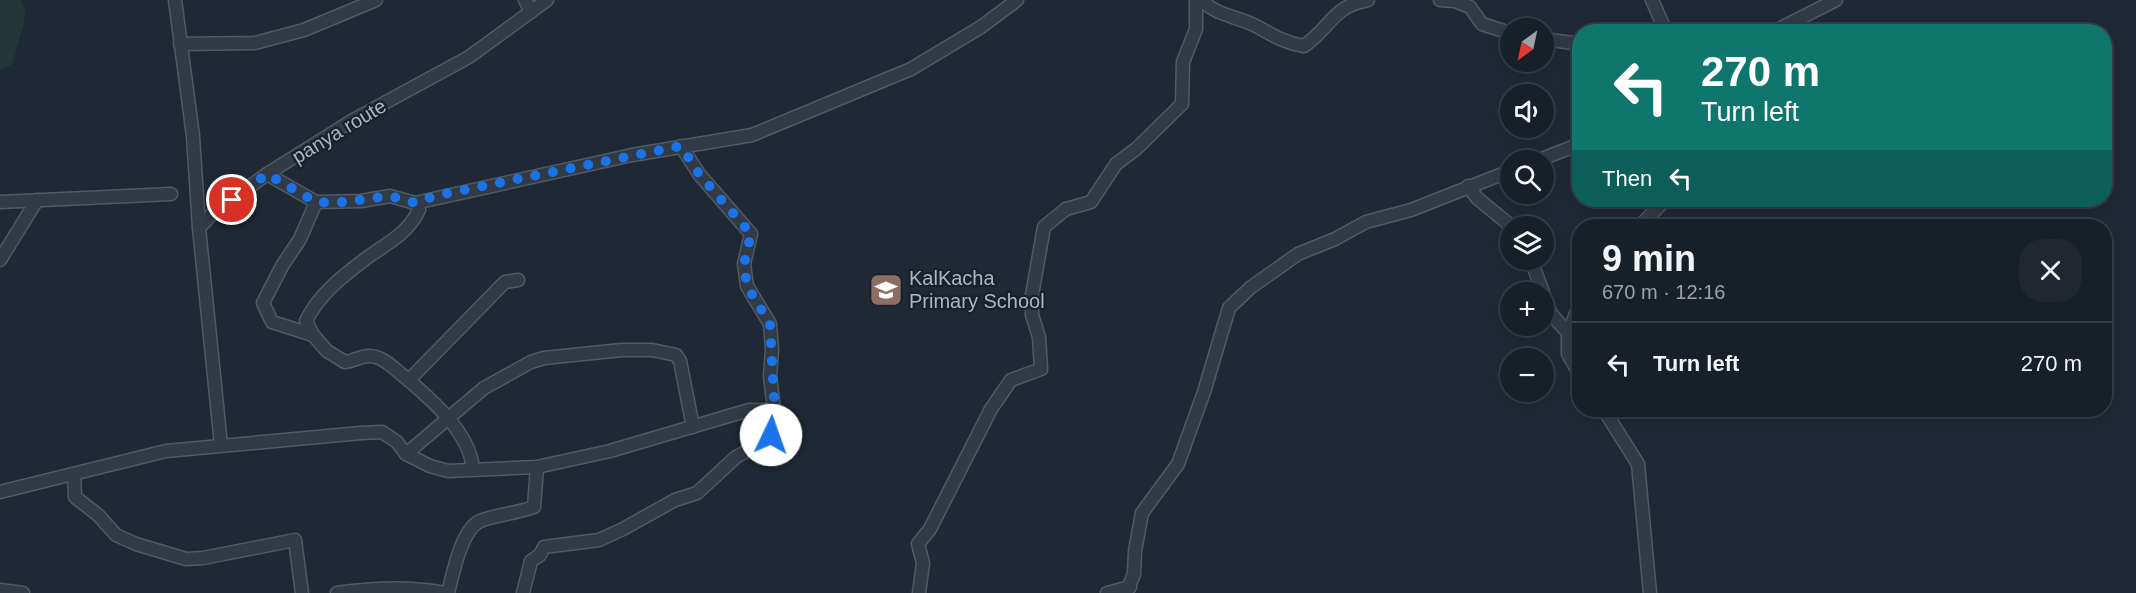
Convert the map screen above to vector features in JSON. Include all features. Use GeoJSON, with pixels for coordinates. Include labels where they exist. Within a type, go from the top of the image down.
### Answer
{"type":"FeatureCollection","features":[{"type":"Feature","properties":{"kind":"street"},"geometry":{"type":"LineString","coordinates":[[175,0],[193,136],[199,228],[221,445]]}},
{"type":"Feature","properties":{"kind":"street"},"geometry":{"type":"LineString","coordinates":[[180,44],[255,43],[304,30],[376,0]]}},
{"type":"Feature","properties":{"kind":"street"},"geometry":{"type":"LineString","coordinates":[[525,0],[531,12]]}},
{"type":"Feature","properties":{"kind":"street","name":"panya route"},"geometry":{"type":"LineString","coordinates":[[199,228],[213,213],[267,174],[353,120],[469,57],[547,0]]}},
{"type":"Feature","properties":{"kind":"street"},"geometry":{"type":"LineString","coordinates":[[267,174],[316,202],[352,201],[390,196],[415,203],[434,196],[681,146],[752,135],[911,69],[981,27],[1017,0]]}},
{"type":"Feature","properties":{"kind":"street"},"geometry":{"type":"LineString","coordinates":[[919,593],[923,563],[918,544],[930,529],[991,409],[1011,380],[1041,369],[1032,295],[1044,227],[1066,209],[1091,202],[1116,164],[1136,149],[1182,104],[1183,62],[1196,29],[1196,0]]}},
{"type":"Feature","properties":{"kind":"street"},"geometry":{"type":"LineString","coordinates":[[1201,0],[1209,8],[1256,26],[1274,38],[1304,46],[1317,37],[1342,7],[1368,0]]}},
{"type":"Feature","properties":{"kind":"street"},"geometry":{"type":"LineString","coordinates":[[1440,0],[1455,1],[1470,7],[1482,24],[1500,30]]}},
{"type":"Feature","properties":{"kind":"street"},"geometry":{"type":"LineString","coordinates":[[1652,0],[1662,24]]}},
{"type":"Feature","properties":{"kind":"street"},"geometry":{"type":"LineString","coordinates":[[1789,24],[1836,0]]}},
{"type":"Feature","properties":{"kind":"street"},"geometry":{"type":"LineString","coordinates":[[1554,40],[1572,43]]}},
{"type":"Feature","properties":{"kind":"street"},"geometry":{"type":"LineString","coordinates":[[523,593],[528,566],[544,547],[599,540],[675,500],[697,492],[736,457],[768,440],[775,417],[770,324],[747,286],[744,264],[751,234],[699,174],[681,146]]}},
{"type":"Feature","properties":{"kind":"street"},"geometry":{"type":"LineString","coordinates":[[1554,154],[1572,147]]}},
{"type":"Feature","properties":{"kind":"street"},"geometry":{"type":"LineString","coordinates":[[1107,593],[1128,590],[1134,574],[1135,551],[1142,513],[1178,464],[1204,392],[1228,308],[1250,288],[1298,254],[1335,239],[1366,222],[1411,210],[1500,175]]}},
{"type":"Feature","properties":{"kind":"street"},"geometry":{"type":"LineString","coordinates":[[1468,186],[1477,198],[1500,217]]}},
{"type":"Feature","properties":{"kind":"street"},"geometry":{"type":"LineString","coordinates":[[0,202],[171,194]]}},
{"type":"Feature","properties":{"kind":"street"},"geometry":{"type":"LineString","coordinates":[[0,260],[37,200]]}},
{"type":"Feature","properties":{"kind":"street"},"geometry":{"type":"LineString","coordinates":[[313,335],[272,322],[263,303],[282,266],[300,239],[316,202]]}},
{"type":"Feature","properties":{"kind":"street"},"geometry":{"type":"LineString","coordinates":[[415,203],[419,210],[402,234],[355,267],[319,298],[306,321],[313,335],[341,360],[351,362],[369,356],[377,357],[409,380],[450,420],[470,452],[473,468]]}},
{"type":"Feature","properties":{"kind":"street"},"geometry":{"type":"LineString","coordinates":[[1647,219],[1658,207]]}},
{"type":"Feature","properties":{"kind":"street"},"geometry":{"type":"LineString","coordinates":[[1535,270],[1551,314],[1568,333]]}},
{"type":"Feature","properties":{"kind":"street"},"geometry":{"type":"LineString","coordinates":[[409,380],[505,282],[518,280]]}},
{"type":"Feature","properties":{"kind":"street"},"geometry":{"type":"LineString","coordinates":[[1572,323],[1568,333],[1568,354],[1572,361]]}},
{"type":"Feature","properties":{"kind":"street"},"geometry":{"type":"LineString","coordinates":[[406,454],[425,436],[450,420],[484,388],[531,362],[544,358],[652,350],[670,352],[680,361],[693,427]]}},
{"type":"Feature","properties":{"kind":"street"},"geometry":{"type":"LineString","coordinates":[[0,492],[166,451],[382,432],[397,442],[406,454],[430,466],[448,471],[473,468],[537,467],[567,462],[749,410],[765,411],[775,417]]}},
{"type":"Feature","properties":{"kind":"street"},"geometry":{"type":"LineString","coordinates":[[1608,417],[1638,464],[1650,593]]}},
{"type":"Feature","properties":{"kind":"street"},"geometry":{"type":"LineString","coordinates":[[337,593],[363,589],[426,590],[446,593],[459,551],[474,525],[482,520],[534,507],[537,467]]}},
{"type":"Feature","properties":{"kind":"street"},"geometry":{"type":"LineString","coordinates":[[74,474],[75,497],[98,515],[116,535],[152,549],[186,559],[203,558],[294,540],[302,593]]}},
{"type":"Feature","properties":{"kind":"street"},"geometry":{"type":"LineString","coordinates":[[0,590],[23,593]]}},
{"type":"Feature","properties":{"kind":"green space"},"geometry":{"type":"Polygon","coordinates":[[[0,0],[21,0],[25,11],[24,24],[12,64],[0,71],[0,0]]]}},
{"type":"Feature","properties":{"kind":"place","name":"KalKacha Primary School"},"geometry":{"type":"Point","coordinates":[886,290]}},
{"type":"Feature","properties":{"kind":"route"},"geometry":{"type":"LineString","coordinates":[[232,200],[267,174],[316,202],[361,201],[390,196],[415,203],[434,196],[681,146],[699,174],[744,223],[751,234],[744,264],[747,286],[770,324],[772,395],[775,417],[771,435]]}}]}
